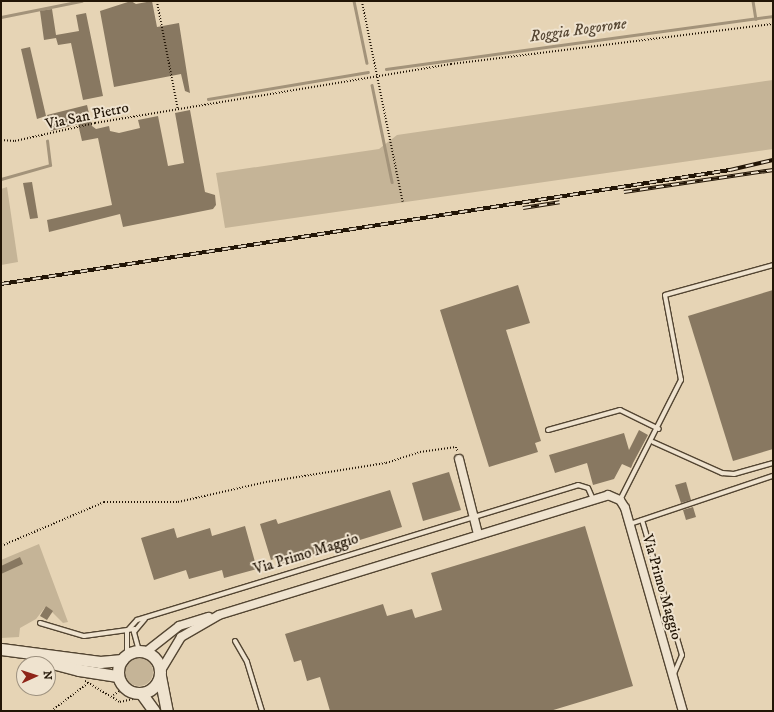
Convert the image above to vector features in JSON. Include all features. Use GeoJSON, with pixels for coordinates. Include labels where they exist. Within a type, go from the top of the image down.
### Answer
{"type":"FeatureCollection","features":[{"type":"Feature","properties":{"kind":"street"},"geometry":{"type":"LineString","coordinates":[[459,459],[478,534]]}},
{"type":"Feature","properties":{"kind":"street","name":"Via Primo Maggio"},"geometry":{"type":"LineString","coordinates":[[142,651],[182,624],[219,616],[478,534],[608,495],[620,500],[630,524],[683,711]]}},
{"type":"Feature","properties":{"kind":"street","name":"Via Primo Maggio"},"geometry":{"type":"LineString","coordinates":[[160,674],[181,637],[219,616]]}},
{"type":"Feature","properties":{"kind":"street"},"geometry":{"type":"LineString","coordinates":[[1,649],[100,662],[124,657],[142,651],[156,659],[168,711]]}},
{"type":"Feature","properties":{"kind":"street"},"geometry":{"type":"LineString","coordinates":[[1,654],[118,676]]}},
{"type":"Feature","properties":{"kind":"street"},"geometry":{"type":"LineString","coordinates":[[124,657],[118,676],[125,688],[140,697],[154,711]]}},
{"type":"Feature","properties":{"kind":"street"},"geometry":{"type":"LineString","coordinates":[[140,697],[154,687],[160,674]]}},
{"type":"Feature","properties":{"kind":"lane"},"geometry":{"type":"LineString","coordinates":[[620,500],[653,442],[681,380],[665,295],[773,265]]}},
{"type":"Feature","properties":{"kind":"lane"},"geometry":{"type":"LineString","coordinates":[[548,430],[620,410],[659,429]]}},
{"type":"Feature","properties":{"kind":"lane"},"geometry":{"type":"LineString","coordinates":[[653,442],[722,473],[734,474],[773,462]]}},
{"type":"Feature","properties":{"kind":"lane"},"geometry":{"type":"LineString","coordinates":[[630,524],[773,476]]}},
{"type":"Feature","properties":{"kind":"lane","name":"Via Primo Maggio"},"geometry":{"type":"LineString","coordinates":[[128,628],[135,621],[580,485],[588,488],[593,499]]}},
{"type":"Feature","properties":{"kind":"lane"},"geometry":{"type":"LineString","coordinates":[[642,520],[682,655],[673,676]]}},
{"type":"Feature","properties":{"kind":"lane","name":"Via Primo Maggio"},"geometry":{"type":"LineString","coordinates":[[135,629],[146,618]]}},
{"type":"Feature","properties":{"kind":"lane"},"geometry":{"type":"LineString","coordinates":[[40,623],[84,636],[128,628],[135,629],[142,651]]}},
{"type":"Feature","properties":{"kind":"lane"},"geometry":{"type":"LineString","coordinates":[[124,657],[128,628]]}},
{"type":"Feature","properties":{"kind":"lane"},"geometry":{"type":"LineString","coordinates":[[235,640],[247,662],[262,711]]}},
{"type":"Feature","properties":{"kind":"path"},"geometry":{"type":"LineString","coordinates":[[157,1],[178,108]]}},
{"type":"Feature","properties":{"kind":"path"},"geometry":{"type":"LineString","coordinates":[[362,1],[403,202]]}},
{"type":"Feature","properties":{"kind":"path","name":"Via San Pietro"},"geometry":{"type":"LineString","coordinates":[[1,140],[29,139],[178,108],[378,75],[773,24]]}},
{"type":"Feature","properties":{"kind":"path"},"geometry":{"type":"LineString","coordinates":[[1,546],[104,502],[188,500],[260,483],[386,463],[420,452],[456,447],[459,459]]}},
{"type":"Feature","properties":{"kind":"path"},"geometry":{"type":"LineString","coordinates":[[51,711],[88,683],[113,695],[120,702],[140,697]]}},
{"type":"Feature","properties":{"kind":"path"},"geometry":{"type":"LineString","coordinates":[[113,695],[125,688]]}},
{"type":"Feature","properties":{"kind":"shaded area"},"geometry":{"type":"Polygon","coordinates":[[[773,80],[773,149],[225,228],[216,173],[379,149],[397,135],[773,80]]]}},
{"type":"Feature","properties":{"kind":"shaded area"},"geometry":{"type":"Polygon","coordinates":[[[7,187],[18,262],[1,265],[1,189],[7,187]]]}},
{"type":"Feature","properties":{"kind":"shaded area"},"geometry":{"type":"Polygon","coordinates":[[[39,544],[68,622],[63,623],[46,606],[36,619],[20,628],[19,637],[1,638],[1,560],[39,544]]]}},
{"type":"Feature","properties":{"kind":"shaded area"},"geometry":{"type":"Polygon","coordinates":[[[139,658],[149,662],[153,672],[149,682],[139,686],[129,682],[125,672],[129,662],[139,658]]]}},
{"type":"Feature","properties":{"kind":"building"},"geometry":{"type":"Polygon","coordinates":[[[131,1],[136,4],[152,1],[157,27],[179,23],[190,93],[185,91],[181,74],[114,87],[100,11],[131,1]]]}},
{"type":"Feature","properties":{"kind":"building"},"geometry":{"type":"Polygon","coordinates":[[[52,9],[56,35],[79,31],[76,15],[86,13],[103,96],[83,100],[71,43],[58,45],[56,38],[44,40],[40,11],[52,9]]]}},
{"type":"Feature","properties":{"kind":"building"},"geometry":{"type":"Polygon","coordinates":[[[30,47],[46,116],[37,119],[21,49],[30,47]]]}},
{"type":"Feature","properties":{"kind":"building"},"geometry":{"type":"Polygon","coordinates":[[[87,105],[92,126],[96,129],[109,126],[110,131],[119,133],[140,128],[138,120],[158,116],[168,166],[184,163],[175,113],[190,110],[205,192],[215,195],[216,205],[213,209],[123,227],[120,214],[49,232],[47,220],[112,205],[98,138],[82,141],[78,124],[51,131],[47,115],[87,105]]]}},
{"type":"Feature","properties":{"kind":"building"},"geometry":{"type":"Polygon","coordinates":[[[32,182],[38,218],[30,219],[23,183],[32,182]]]}},
{"type":"Feature","properties":{"kind":"building"},"geometry":{"type":"Polygon","coordinates":[[[518,285],[530,323],[506,330],[541,441],[535,443],[538,452],[489,467],[440,310],[518,285]]]}},
{"type":"Feature","properties":{"kind":"building"},"geometry":{"type":"Polygon","coordinates":[[[773,290],[773,449],[733,461],[688,316],[773,290]]]}},
{"type":"Feature","properties":{"kind":"building"},"geometry":{"type":"Polygon","coordinates":[[[639,430],[648,435],[631,468],[622,464],[614,479],[593,485],[587,463],[555,473],[549,455],[624,433],[629,450],[639,430]]]}},
{"type":"Feature","properties":{"kind":"building"},"geometry":{"type":"Polygon","coordinates":[[[449,472],[461,510],[423,521],[412,483],[449,472]]]}},
{"type":"Feature","properties":{"kind":"building"},"geometry":{"type":"Polygon","coordinates":[[[686,482],[691,500],[681,503],[675,485],[686,482]]]}},
{"type":"Feature","properties":{"kind":"building"},"geometry":{"type":"Polygon","coordinates":[[[390,490],[402,527],[282,564],[280,557],[271,560],[260,524],[276,519],[278,524],[390,490]]]}},
{"type":"Feature","properties":{"kind":"building"},"geometry":{"type":"Polygon","coordinates":[[[693,507],[696,517],[686,520],[683,510],[693,507]]]}},
{"type":"Feature","properties":{"kind":"building"},"geometry":{"type":"Polygon","coordinates":[[[245,526],[257,569],[224,578],[222,570],[189,579],[186,570],[154,580],[141,538],[174,528],[177,538],[210,528],[212,536],[245,526]]]}},
{"type":"Feature","properties":{"kind":"building"},"geometry":{"type":"Polygon","coordinates":[[[585,526],[633,686],[550,711],[330,711],[320,677],[307,681],[301,660],[294,662],[285,634],[383,604],[387,616],[412,609],[415,618],[442,610],[431,573],[585,526]]]}},
{"type":"Feature","properties":{"kind":"building"},"geometry":{"type":"Polygon","coordinates":[[[20,557],[23,564],[1,574],[1,566],[20,557]]]}},
{"type":"Feature","properties":{"kind":"building"},"geometry":{"type":"Polygon","coordinates":[[[46,606],[53,611],[47,620],[40,616],[46,606]]]}},
{"type":"Feature","properties":{"kind":"waterway"},"geometry":{"type":"LineString","coordinates":[[1,17],[81,1]]}},
{"type":"Feature","properties":{"kind":"waterway"},"geometry":{"type":"LineString","coordinates":[[354,1],[367,63]]}},
{"type":"Feature","properties":{"kind":"waterway"},"geometry":{"type":"LineString","coordinates":[[753,1],[756,19]]}},
{"type":"Feature","properties":{"kind":"waterway","name":"Roggia Rogorone"},"geometry":{"type":"LineString","coordinates":[[386,69],[773,16]]}},
{"type":"Feature","properties":{"kind":"waterway","name":"Roggia Rogorone"},"geometry":{"type":"LineString","coordinates":[[208,99],[368,72]]}},
{"type":"Feature","properties":{"kind":"waterway"},"geometry":{"type":"LineString","coordinates":[[372,85],[392,182]]}},
{"type":"Feature","properties":{"kind":"waterway"},"geometry":{"type":"LineString","coordinates":[[1,179],[50,165],[47,141]]}},
{"type":"Feature","properties":{"kind":"railway"},"geometry":{"type":"LineString","coordinates":[[1,284],[730,170],[773,160]]}},
{"type":"Feature","properties":{"kind":"railway"},"geometry":{"type":"LineString","coordinates":[[624,192],[773,170]]}},
{"type":"Feature","properties":{"kind":"railway"},"geometry":{"type":"LineString","coordinates":[[523,208],[560,202]]}}]}
